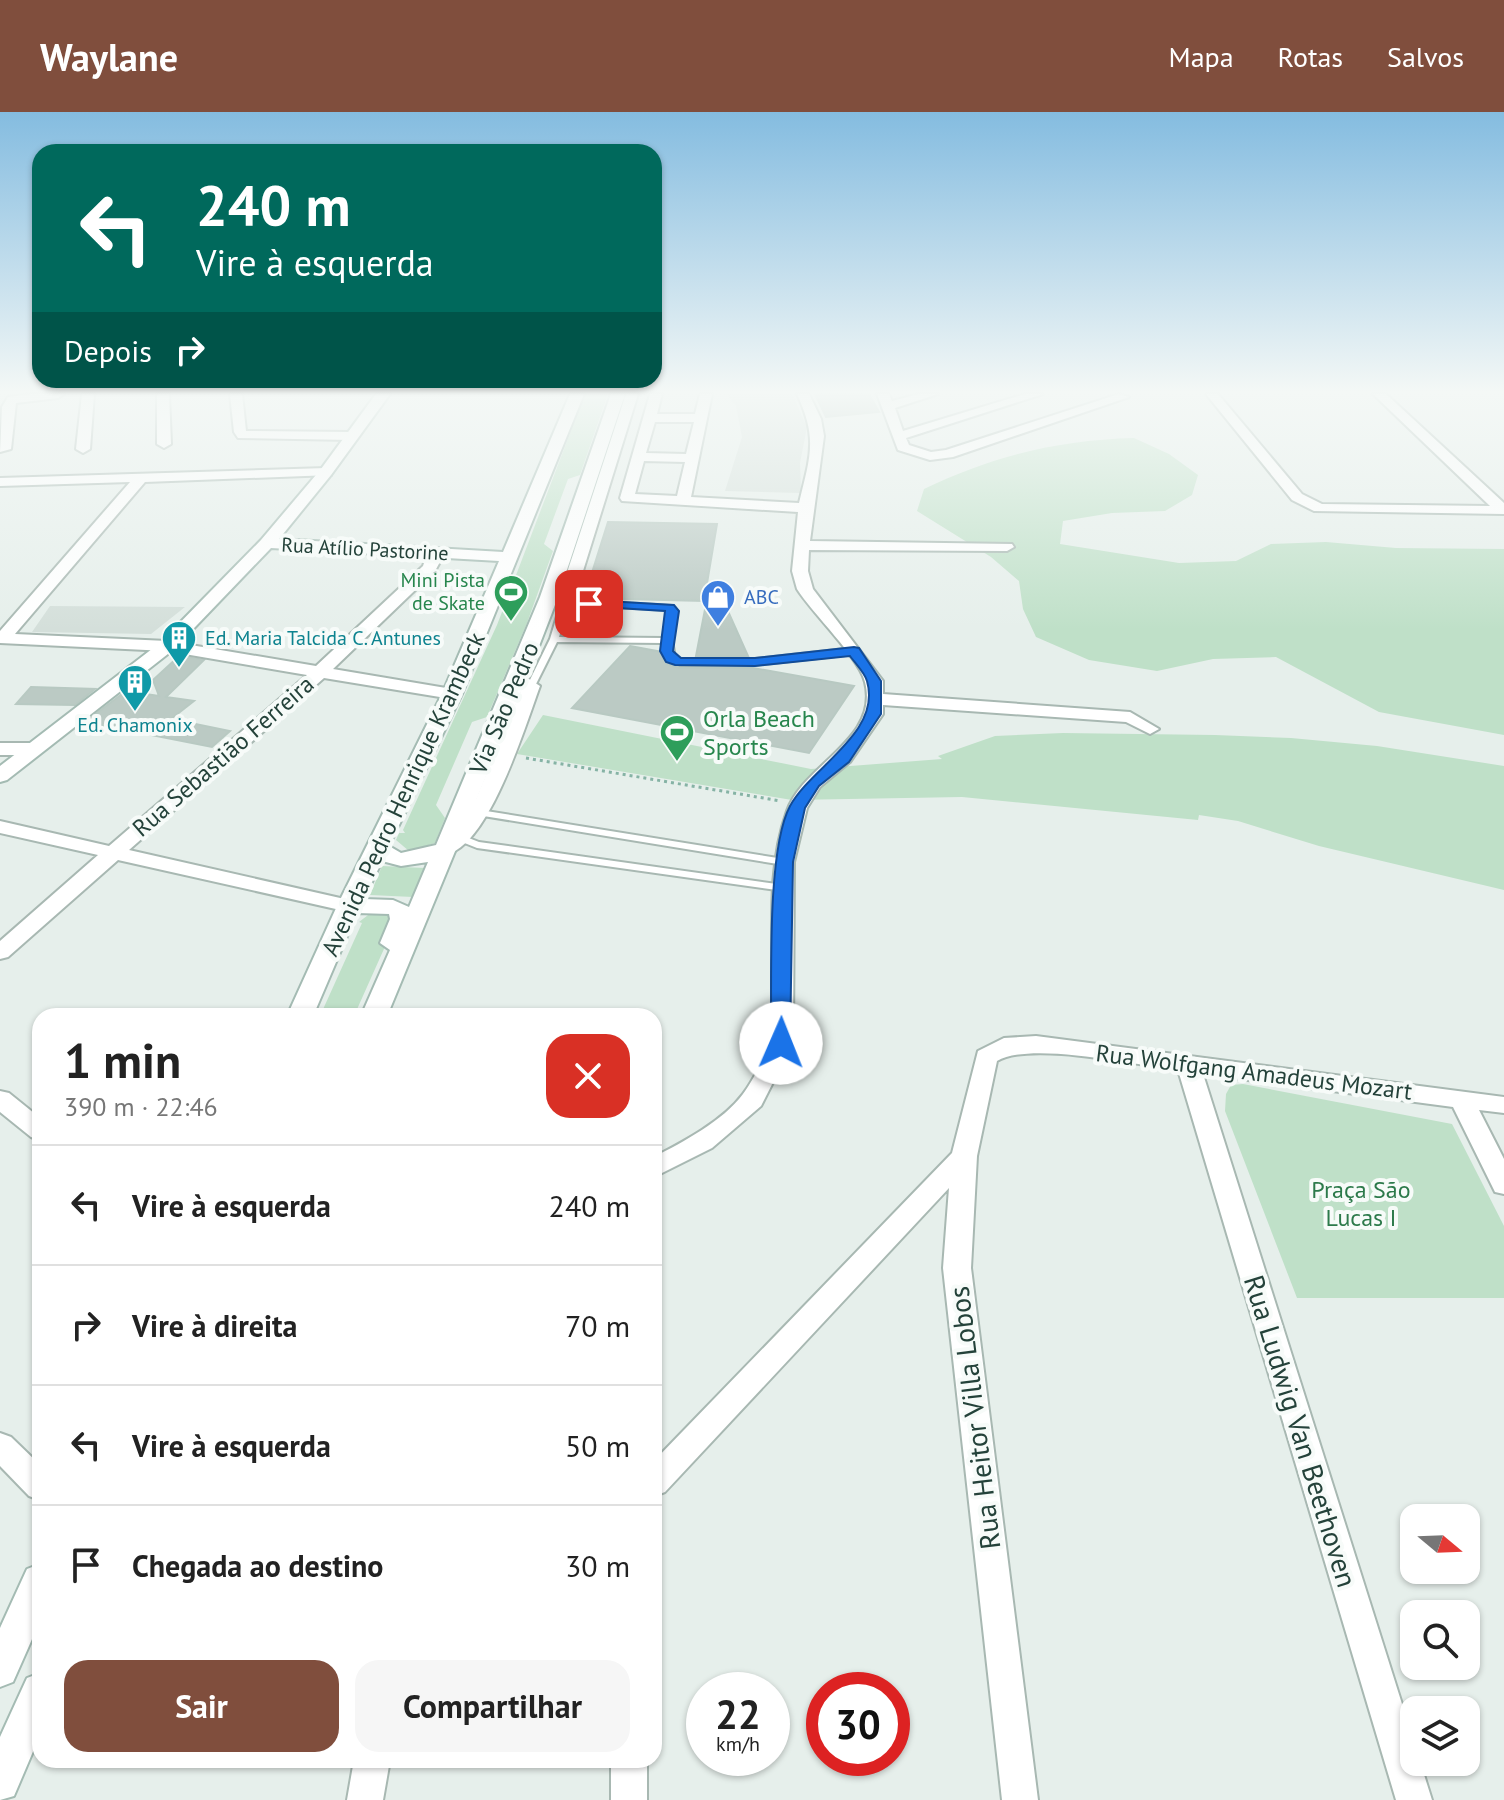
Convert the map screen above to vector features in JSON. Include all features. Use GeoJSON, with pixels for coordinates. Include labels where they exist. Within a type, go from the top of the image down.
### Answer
{"type":"FeatureCollection","features":[{"type":"Feature","properties":{"kind":"main road"},"geometry":{"type":"LineString","coordinates":[[3,768],[35,749],[167,646],[267,543],[325,473]]}},
{"type":"Feature","properties":{"kind":"main road","name":"Avenida Pedro Henrique Krambeck"},"geometry":{"type":"LineString","coordinates":[[304,1008],[349,906],[452,694],[545,473]]}},
{"type":"Feature","properties":{"kind":"main road","name":"Via São Pedro"},"geometry":{"type":"LineString","coordinates":[[378,1008],[525,682],[557,600],[595,473]]}},
{"type":"Feature","properties":{"kind":"main road","name":"Rua Atílio Pastorine"},"geometry":{"type":"LineString","coordinates":[[267,543],[511,557]]}},
{"type":"Feature","properties":{"kind":"main road"},"geometry":{"type":"LineString","coordinates":[[379,848],[383,854],[401,859],[425,857],[452,844]]}},
{"type":"Feature","properties":{"kind":"main road"},"geometry":{"type":"LineString","coordinates":[[349,906],[393,907],[400,911],[402,919],[366,1008]]}},
{"type":"Feature","properties":{"kind":"main road"},"geometry":{"type":"LineString","coordinates":[[0,1669],[32,1599]]}},
{"type":"Feature","properties":{"kind":"main road"},"geometry":{"type":"LineString","coordinates":[[0,1782],[32,1709]]}},
{"type":"Feature","properties":{"kind":"street"},"geometry":{"type":"LineString","coordinates":[[1,483],[291,473]]}},
{"type":"Feature","properties":{"kind":"street"},"geometry":{"type":"LineString","coordinates":[[557,600],[603,473]]}},
{"type":"Feature","properties":{"kind":"street"},"geometry":{"type":"LineString","coordinates":[[634,473],[627,498],[805,508]]}},
{"type":"Feature","properties":{"kind":"street"},"geometry":{"type":"LineString","coordinates":[[683,501],[688,473]]}},
{"type":"Feature","properties":{"kind":"street"},"geometry":{"type":"LineString","coordinates":[[662,1164],[703,1142],[752,1100],[781,1043],[784,862],[799,804],[813,783],[843,758],[874,714],[874,681],[854,651],[818,609],[805,589],[800,571],[805,508],[813,473]]}},
{"type":"Feature","properties":{"kind":"street"},"geometry":{"type":"LineString","coordinates":[[1277,473],[1297,497],[1319,508],[1504,510]]}},
{"type":"Feature","properties":{"kind":"street"},"geometry":{"type":"LineString","coordinates":[[1464,473],[1504,510]]}},
{"type":"Feature","properties":{"kind":"street"},"geometry":{"type":"LineString","coordinates":[[1,638],[143,476]]}},
{"type":"Feature","properties":{"kind":"street"},"geometry":{"type":"LineString","coordinates":[[801,545],[1007,547]]}},
{"type":"Feature","properties":{"kind":"street","name":"Rua Sebastião Ferreira"},"geometry":{"type":"LineString","coordinates":[[0,952],[320,672],[430,568],[433,560],[427,553]]}},
{"type":"Feature","properties":{"kind":"street"},"geometry":{"type":"LineString","coordinates":[[1,638],[167,646],[452,694]]}},
{"type":"Feature","properties":{"kind":"street"},"geometry":{"type":"LineString","coordinates":[[452,844],[480,813],[504,754],[525,682]]}},
{"type":"Feature","properties":{"kind":"street"},"geometry":{"type":"LineString","coordinates":[[874,699],[1130,717],[1150,729]]}},
{"type":"Feature","properties":{"kind":"street"},"geometry":{"type":"LineString","coordinates":[[0,749],[35,749]]}},
{"type":"Feature","properties":{"kind":"street"},"geometry":{"type":"LineString","coordinates":[[0,827],[349,906]]}},
{"type":"Feature","properties":{"kind":"street","name":"Rua Wolfgang Amadeus Mozart"},"geometry":{"type":"LineString","coordinates":[[1004,1046],[1036,1044],[1504,1105]]}},
{"type":"Feature","properties":{"kind":"street","name":"Rua Heitor Villa Lobos"},"geometry":{"type":"LineString","coordinates":[[1004,1046],[986,1057],[964,1156],[957,1268],[1020,1800]]}},
{"type":"Feature","properties":{"kind":"street","name":"Rua Ludwig Van Beethoven"},"geometry":{"type":"LineString","coordinates":[[1187,1062],[1414,1800]]}},
{"type":"Feature","properties":{"kind":"street"},"geometry":{"type":"LineString","coordinates":[[0,1099],[32,1125]]}},
{"type":"Feature","properties":{"kind":"street"},"geometry":{"type":"LineString","coordinates":[[1461,1099],[1504,1185]]}},
{"type":"Feature","properties":{"kind":"street"},"geometry":{"type":"LineString","coordinates":[[662,1474],[964,1156]]}},
{"type":"Feature","properties":{"kind":"street"},"geometry":{"type":"LineString","coordinates":[[0,1446],[32,1478]]}},
{"type":"Feature","properties":{"kind":"street"},"geometry":{"type":"LineString","coordinates":[[365,1800],[371,1768]]}},
{"type":"Feature","properties":{"kind":"street"},"geometry":{"type":"LineString","coordinates":[[629,1768],[629,1800]]}},
{"type":"Feature","properties":{"kind":"lane"},"geometry":{"type":"LineString","coordinates":[[525,682],[554,639],[557,600],[662,606],[672,611],[666,651],[671,659],[697,664],[755,662],[854,651]]}},
{"type":"Feature","properties":{"kind":"lane"},"geometry":{"type":"LineString","coordinates":[[554,639],[668,641]]}},
{"type":"Feature","properties":{"kind":"lane"},"geometry":{"type":"LineString","coordinates":[[480,813],[784,862]]}},
{"type":"Feature","properties":{"kind":"lane"},"geometry":{"type":"LineString","coordinates":[[452,844],[784,888]]}},
{"type":"Feature","properties":{"kind":"path"},"geometry":{"type":"LineString","coordinates":[[504,754],[799,804]]}},
{"type":"Feature","properties":{"kind":"shaded area"},"geometry":{"type":"Polygon","coordinates":[[[731,473],[800,473],[801,493],[725,491],[731,473]]]}},
{"type":"Feature","properties":{"kind":"shaded area"},"geometry":{"type":"Polygon","coordinates":[[[50,606],[185,607],[151,634],[32,632],[50,606]]]}},
{"type":"Feature","properties":{"kind":"green space"},"geometry":{"type":"Polygon","coordinates":[[[555,473],[581,473],[568,479],[544,544],[553,551],[527,623],[487,717],[472,722],[436,805],[445,818],[435,843],[409,851],[396,840],[399,833],[405,833],[403,830],[497,625],[555,473]]]}},
{"type":"Feature","properties":{"kind":"green space"},"geometry":{"type":"Polygon","coordinates":[[[961,473],[1195,473],[1198,475],[1192,495],[1165,511],[1112,513],[1063,521],[1060,544],[1179,563],[1236,561],[1271,544],[1326,542],[1396,548],[1504,549],[1504,735],[1379,712],[1276,657],[1213,659],[1157,671],[1089,660],[1036,637],[1023,609],[1019,581],[991,557],[917,511],[924,489],[961,473]]]}},
{"type":"Feature","properties":{"kind":"green space"},"geometry":{"type":"Polygon","coordinates":[[[543,715],[811,769],[942,759],[938,756],[995,736],[1063,733],[1291,738],[1377,746],[1504,766],[1504,890],[1319,846],[1238,821],[1199,815],[1198,820],[962,797],[792,800],[517,754],[543,715]]]}},
{"type":"Feature","properties":{"kind":"green space"},"geometry":{"type":"Polygon","coordinates":[[[382,866],[425,868],[413,897],[370,895],[382,866]]]}},
{"type":"Feature","properties":{"kind":"green space"},"geometry":{"type":"Polygon","coordinates":[[[372,912],[393,916],[396,922],[358,1008],[324,1008],[362,923],[359,922],[372,912]]]}},
{"type":"Feature","properties":{"kind":"green space","name":"Praça São Lucas I"},"geometry":{"type":"Polygon","coordinates":[[[1243,1084],[1452,1124],[1504,1226],[1504,1298],[1297,1298],[1225,1111],[1226,1094],[1231,1085],[1243,1084]]]}},
{"type":"Feature","properties":{"kind":"building"},"geometry":{"type":"Polygon","coordinates":[[[608,522],[717,524],[704,601],[584,598],[608,522]]]}},
{"type":"Feature","properties":{"kind":"building","name":"ABC"},"geometry":{"type":"Polygon","coordinates":[[[707,599],[723,600],[748,656],[696,656],[707,599]]]}},
{"type":"Feature","properties":{"kind":"building"},"geometry":{"type":"Polygon","coordinates":[[[630,646],[662,652],[667,664],[679,668],[753,668],[854,686],[809,753],[572,708],[630,646]]]}},
{"type":"Feature","properties":{"kind":"building"},"geometry":{"type":"Polygon","coordinates":[[[179,656],[204,660],[166,697],[194,701],[171,719],[230,731],[212,747],[85,722],[126,691],[159,696],[153,680],[179,656]]]}},
{"type":"Feature","properties":{"kind":"building"},"geometry":{"type":"Polygon","coordinates":[[[31,687],[95,689],[75,705],[16,704],[31,687]]]}},
{"type":"Feature","properties":{"kind":"place","name":"Mini Pista de Skate"},"geometry":{"type":"Point","coordinates":[511,623]}},
{"type":"Feature","properties":{"kind":"place","name":"ABC"},"geometry":{"type":"Point","coordinates":[718,628]}},
{"type":"Feature","properties":{"kind":"place","name":"Ed. Maria Talcida C. Antunes"},"geometry":{"type":"Point","coordinates":[179,669]}},
{"type":"Feature","properties":{"kind":"place","name":"Ed. Chamonix"},"geometry":{"type":"Point","coordinates":[135,713]}},
{"type":"Feature","properties":{"kind":"place","name":"Orla Beach Sports"},"geometry":{"type":"Point","coordinates":[677,763]}},
{"type":"Feature","properties":{"kind":"route"},"geometry":{"type":"LineString","coordinates":[[589,604],[669,608],[672,622],[666,651],[671,659],[680,662],[755,662],[854,651],[874,681],[874,714],[843,758],[813,783],[797,808],[784,862],[781,1043]]}}]}
